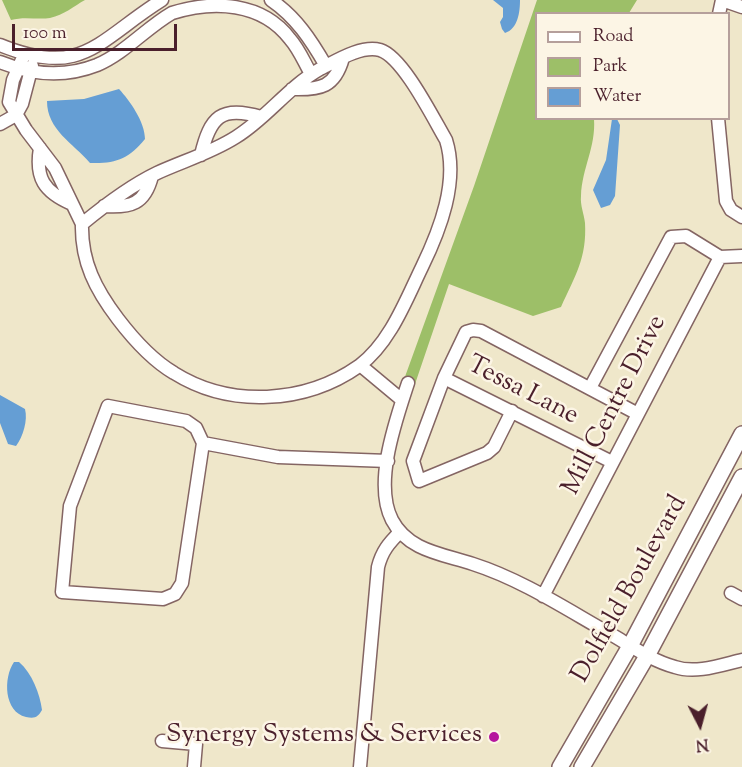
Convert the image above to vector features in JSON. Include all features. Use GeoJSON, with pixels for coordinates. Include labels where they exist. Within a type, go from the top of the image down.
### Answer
{"type":"FeatureCollection","features":[{"type":"Feature","properties":{"kind":"main road","name":"Dolfield Boulevard"},"geometry":{"type":"LineString","coordinates":[[560,767],[630,646],[742,434]]}},
{"type":"Feature","properties":{"kind":"main road","name":"Dolfield Boulevard"},"geometry":{"type":"LineString","coordinates":[[582,767],[647,656],[742,477]]}},
{"type":"Feature","properties":{"kind":"street"},"geometry":{"type":"LineString","coordinates":[[0,45],[29,56],[60,58],[91,50],[162,0]]}},
{"type":"Feature","properties":{"kind":"street"},"geometry":{"type":"LineString","coordinates":[[271,0],[294,18],[326,66]]}},
{"type":"Feature","properties":{"kind":"street"},"geometry":{"type":"LineString","coordinates":[[719,12],[722,0],[742,6]]}},
{"type":"Feature","properties":{"kind":"street"},"geometry":{"type":"LineString","coordinates":[[0,62],[24,71],[60,74],[95,66],[111,58],[172,13],[201,2],[216,1],[249,7],[273,21],[291,40],[310,74]]}},
{"type":"Feature","properties":{"kind":"street"},"geometry":{"type":"LineString","coordinates":[[29,56],[24,71],[14,80],[9,102],[40,148],[39,171],[44,183],[51,193],[72,204],[82,224],[81,245],[89,270],[101,294],[126,330],[146,352],[175,374],[224,394],[272,398],[317,387],[360,365],[387,334],[432,247],[448,191],[450,151],[446,140],[397,62],[379,49],[354,53],[310,74],[249,128],[234,138],[152,176],[145,195],[137,202],[127,206],[105,206],[82,224]]}},
{"type":"Feature","properties":{"kind":"street"},"geometry":{"type":"LineString","coordinates":[[292,89],[316,89],[327,85],[337,76],[343,58]]}},
{"type":"Feature","properties":{"kind":"street"},"geometry":{"type":"LineString","coordinates":[[201,155],[209,127],[216,119],[237,112],[261,117]]}},
{"type":"Feature","properties":{"kind":"street"},"geometry":{"type":"LineString","coordinates":[[0,124],[16,115]]}},
{"type":"Feature","properties":{"kind":"street"},"geometry":{"type":"LineString","coordinates":[[718,120],[726,201],[731,210],[742,217]]}},
{"type":"Feature","properties":{"kind":"street"},"geometry":{"type":"LineString","coordinates":[[590,388],[671,237],[686,236],[720,257],[742,256]]}},
{"type":"Feature","properties":{"kind":"street","name":"Mill Centre Drive"},"geometry":{"type":"LineString","coordinates":[[543,596],[720,257]]}},
{"type":"Feature","properties":{"kind":"street"},"geometry":{"type":"LineString","coordinates":[[512,411],[494,447],[487,453],[419,481],[413,461],[444,378],[466,332],[481,331],[638,414]]}},
{"type":"Feature","properties":{"kind":"street"},"geometry":{"type":"LineString","coordinates":[[360,365],[402,400]]}},
{"type":"Feature","properties":{"kind":"street","name":"Tessa Lane"},"geometry":{"type":"LineString","coordinates":[[444,378],[612,462]]}},
{"type":"Feature","properties":{"kind":"street"},"geometry":{"type":"LineString","coordinates":[[408,383],[396,420],[384,486],[393,522],[409,541],[425,550],[474,564],[507,578],[647,656],[675,668],[697,669],[741,659]]}},
{"type":"Feature","properties":{"kind":"street"},"geometry":{"type":"LineString","coordinates":[[108,406],[186,421],[196,428],[203,443],[182,583],[176,594],[163,598],[62,592],[70,506],[108,406]]}},
{"type":"Feature","properties":{"kind":"street"},"geometry":{"type":"LineString","coordinates":[[203,443],[278,456],[388,461]]}},
{"type":"Feature","properties":{"kind":"street"},"geometry":{"type":"LineString","coordinates":[[360,767],[378,567],[386,547],[400,532]]}},
{"type":"Feature","properties":{"kind":"street"},"geometry":{"type":"LineString","coordinates":[[162,741],[196,744],[195,767]]}},
{"type":"Feature","properties":{"kind":"green space"},"geometry":{"type":"Polygon","coordinates":[[[2,0],[85,0],[55,17],[11,20],[2,0]]]}},
{"type":"Feature","properties":{"kind":"green space"},"geometry":{"type":"Polygon","coordinates":[[[537,0],[637,0],[630,12],[535,12],[535,120],[594,120],[593,139],[582,186],[584,247],[579,266],[561,307],[533,316],[449,284],[414,387],[402,385],[474,186],[537,0]]]}},
{"type":"Feature","properties":{"kind":"water"},"geometry":{"type":"Polygon","coordinates":[[[493,0],[520,0],[519,15],[515,24],[505,33],[500,22],[503,17],[503,8],[493,0]]]}},
{"type":"Feature","properties":{"kind":"water"},"geometry":{"type":"Polygon","coordinates":[[[119,89],[140,119],[145,139],[121,159],[90,163],[56,128],[48,111],[47,101],[84,99],[119,89]]]}},
{"type":"Feature","properties":{"kind":"water"},"geometry":{"type":"Polygon","coordinates":[[[612,120],[618,120],[620,125],[615,196],[610,205],[601,208],[593,190],[606,160],[612,120]]]}},
{"type":"Feature","properties":{"kind":"water"},"geometry":{"type":"Polygon","coordinates":[[[0,395],[25,409],[24,428],[16,446],[8,444],[0,423],[0,395]]]}},
{"type":"Feature","properties":{"kind":"water"},"geometry":{"type":"Polygon","coordinates":[[[14,662],[19,662],[24,667],[37,691],[42,710],[36,717],[29,718],[19,714],[10,702],[7,685],[14,662]]]}},
{"type":"Feature","properties":{"kind":"place","name":"Synergy Systems & Services"},"geometry":{"type":"Point","coordinates":[494,737]}}]}
